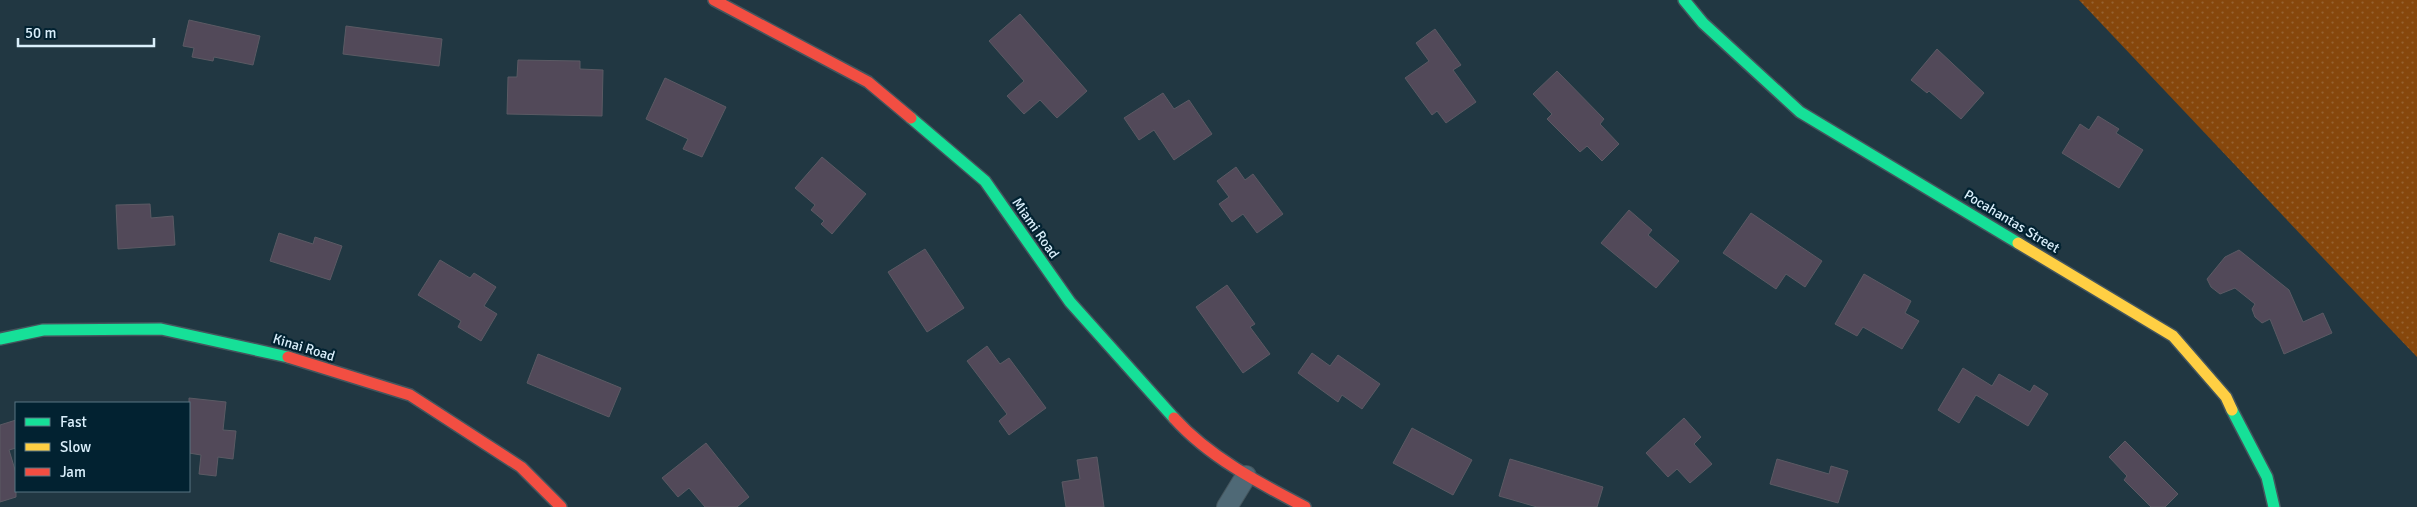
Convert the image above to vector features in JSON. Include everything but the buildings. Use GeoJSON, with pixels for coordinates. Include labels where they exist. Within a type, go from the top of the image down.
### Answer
{"type":"FeatureCollection","features":[{"type":"Feature","properties":{"kind":"street","name":"Miami Road"},"geometry":{"type":"LineString","coordinates":[[714,0],[868,82],[985,181],[1070,302],[1183,428],[1246,476],[1305,507]]}},
{"type":"Feature","properties":{"kind":"street","name":"Pocahantas Street"},"geometry":{"type":"LineString","coordinates":[[1684,0],[1702,23],[1800,112],[2173,336],[2226,397],[2267,477],[2274,507]]}},
{"type":"Feature","properties":{"kind":"street","name":"Kinai Road"},"geometry":{"type":"LineString","coordinates":[[0,340],[44,330],[162,329],[274,352],[410,395],[521,467],[561,507]]}},
{"type":"Feature","properties":{"kind":"street"},"geometry":{"type":"LineString","coordinates":[[1226,507],[1246,476]]}},
{"type":"Feature","properties":{"kind":"shaded area"},"geometry":{"type":"Polygon","coordinates":[[[2079,0],[2417,0],[2417,357],[2375,313],[2079,0]]]}},
{"type":"Feature","properties":{"kind":"traffic: fast"},"geometry":{"type":"LineString","coordinates":[[1684,0],[1703,23],[1800,112],[2018,243]]}},
{"type":"Feature","properties":{"kind":"traffic: fast"},"geometry":{"type":"LineString","coordinates":[[911,118],[985,181],[1070,302],[1174,418]]}},
{"type":"Feature","properties":{"kind":"traffic: fast"},"geometry":{"type":"LineString","coordinates":[[0,339],[43,330],[161,329],[288,357]]}},
{"type":"Feature","properties":{"kind":"traffic: fast"},"geometry":{"type":"LineString","coordinates":[[2232,410],[2267,477],[2274,507]]}},
{"type":"Feature","properties":{"kind":"traffic: slow"},"geometry":{"type":"LineString","coordinates":[[2018,243],[2173,336],[2226,397],[2232,410]]}},
{"type":"Feature","properties":{"kind":"traffic: jam"},"geometry":{"type":"LineString","coordinates":[[714,0],[868,82],[911,118]]}},
{"type":"Feature","properties":{"kind":"traffic: jam"},"geometry":{"type":"LineString","coordinates":[[288,357],[410,395],[521,467],[561,507]]}},
{"type":"Feature","properties":{"kind":"traffic: jam"},"geometry":{"type":"LineString","coordinates":[[1174,418],[1203,445],[1235,468],[1305,507]]}}]}
